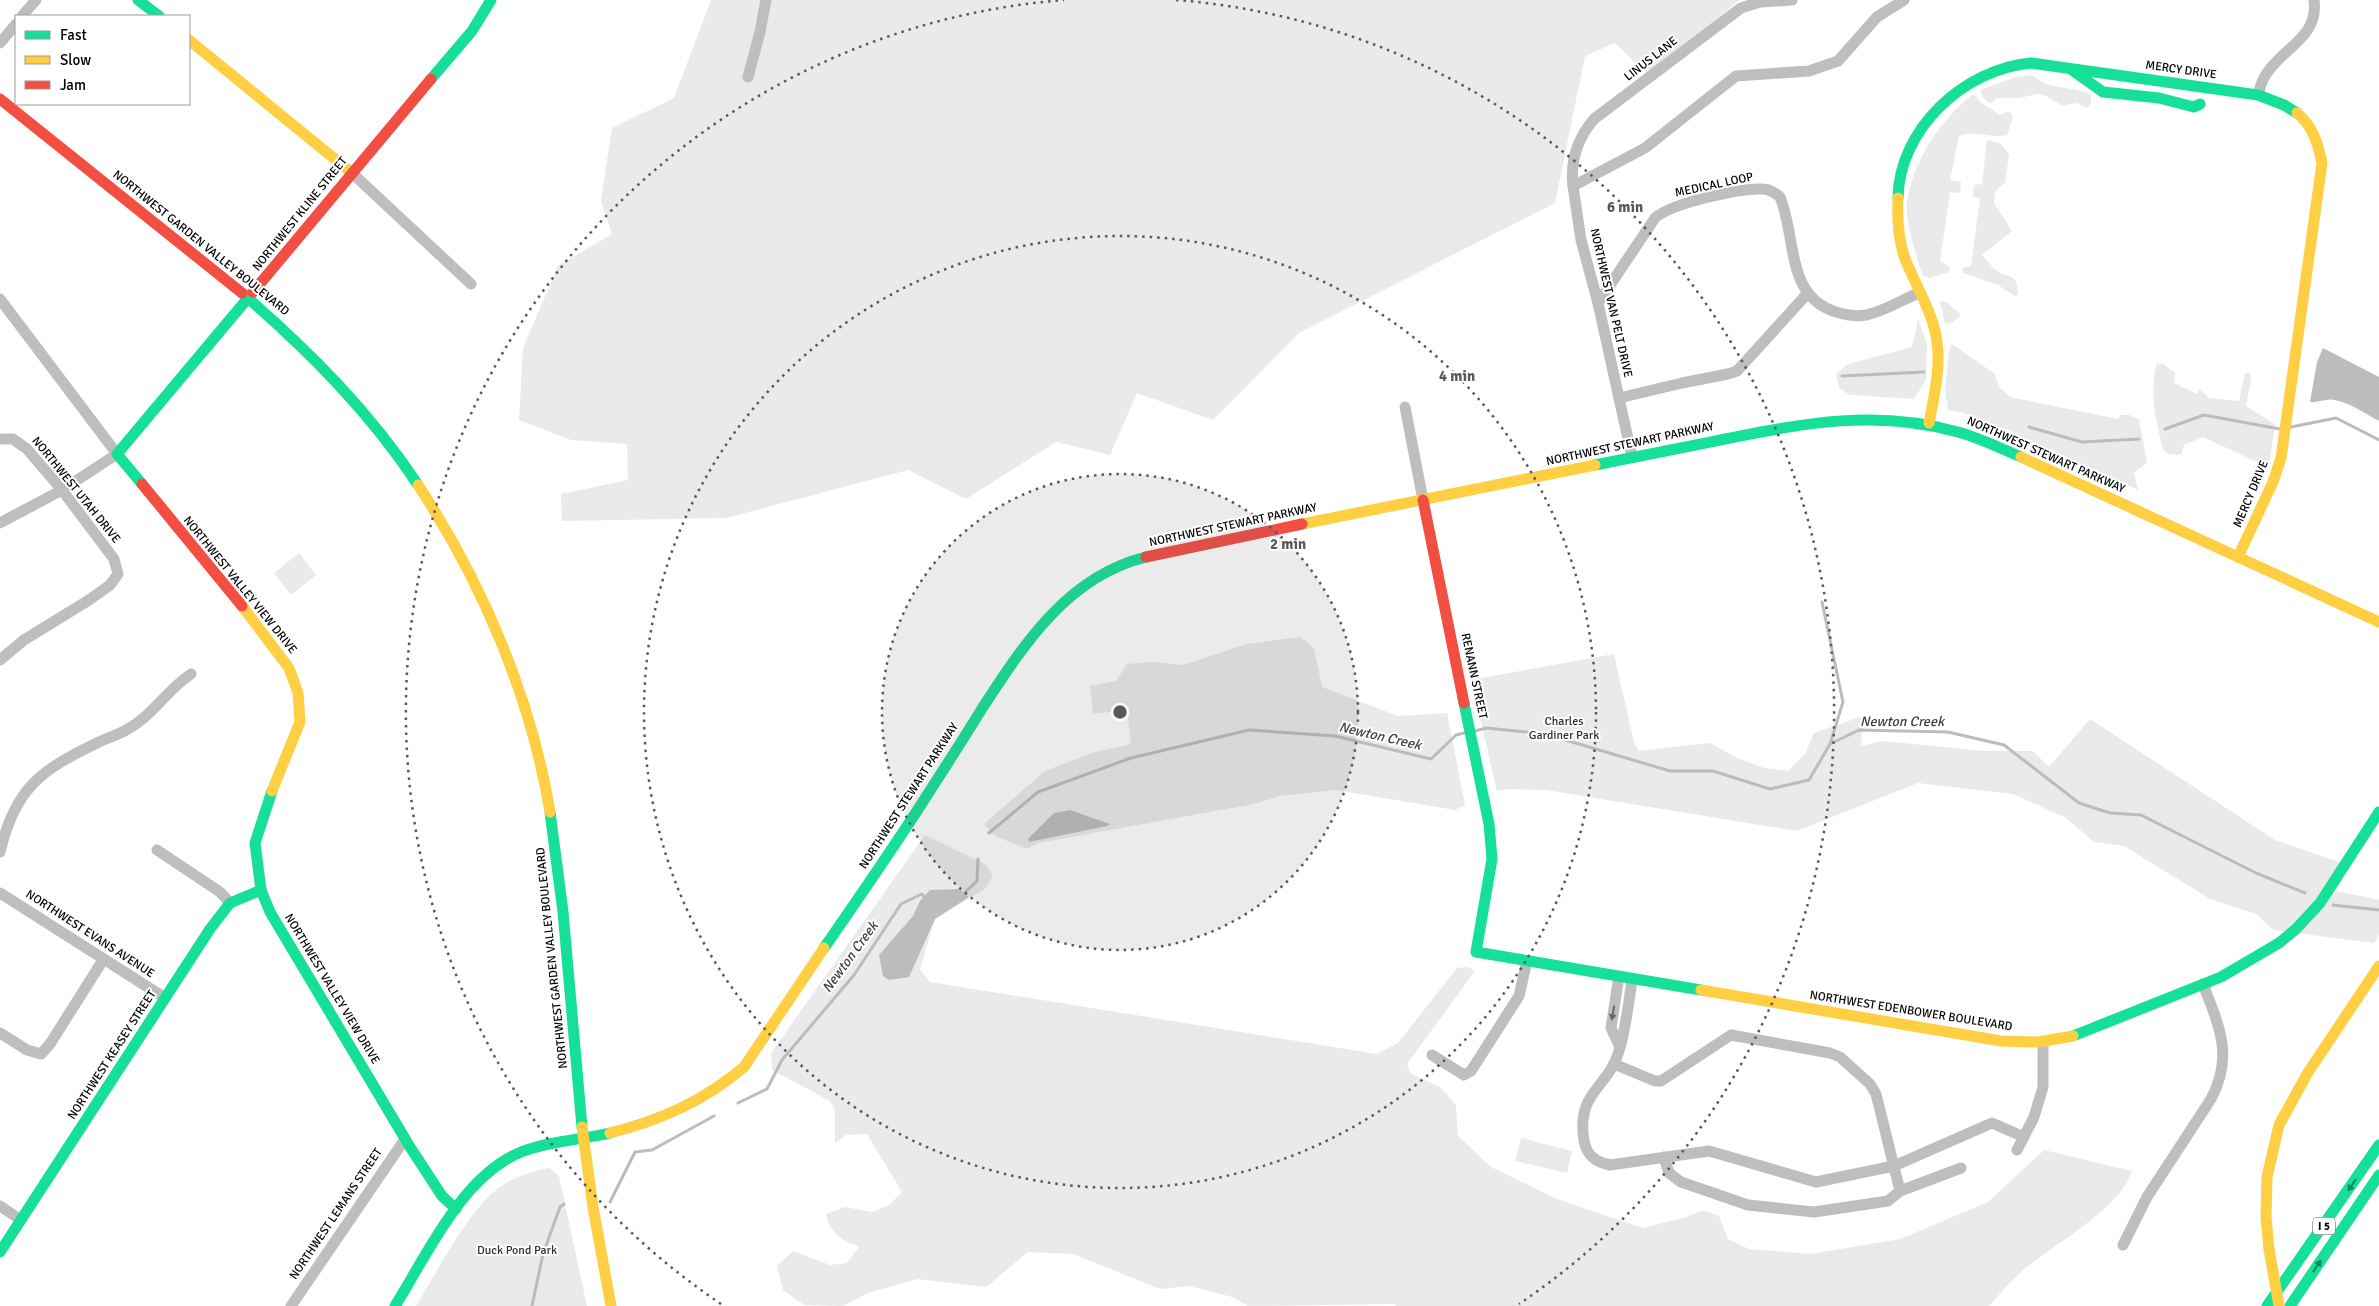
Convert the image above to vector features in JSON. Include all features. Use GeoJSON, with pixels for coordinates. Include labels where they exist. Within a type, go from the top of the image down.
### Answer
{"type":"FeatureCollection","features":[{"type":"Feature","properties":{"kind":"main road"},"geometry":{"type":"LineString","coordinates":[[138,0],[158,15]]}},
{"type":"Feature","properties":{"kind":"main road","name":"NORTHWEST KLINE STREET"},"geometry":{"type":"LineString","coordinates":[[117,454],[250,298],[472,31],[492,0]]}},
{"type":"Feature","properties":{"kind":"main road"},"geometry":{"type":"LineString","coordinates":[[190,41],[352,173]]}},
{"type":"Feature","properties":{"kind":"main road","name":"MERCY DRIVE"},"geometry":{"type":"LineString","coordinates":[[1929,423],[1936,384],[1936,340],[1930,316],[1919,293],[1901,244],[1897,200],[1902,170],[1922,126],[1941,104],[1964,85],[2010,66],[2031,63],[2258,95],[2284,104],[2303,116],[2315,134],[2322,163],[2281,458],[2274,482],[2238,558]]}},
{"type":"Feature","properties":{"kind":"main road"},"geometry":{"type":"LineString","coordinates":[[2068,68],[2103,92],[2159,98],[2194,108],[2200,104]]}},
{"type":"Feature","properties":{"kind":"main road","name":"NORTHWEST GARDEN VALLEY BOULEVARD"},"geometry":{"type":"LineString","coordinates":[[0,99],[250,298],[324,368],[395,451],[448,534],[489,616],[523,704],[546,793],[562,898],[592,1207],[610,1306]]}},
{"type":"Feature","properties":{"kind":"main road","name":"NORTHWEST STEWART PARKWAY"},"geometry":{"type":"LineString","coordinates":[[395,1306],[456,1209],[474,1185],[500,1163],[536,1146],[584,1138],[651,1122],[679,1112],[713,1093],[744,1067],[920,808],[1022,647],[1043,621],[1082,586],[1115,567],[1155,554],[1799,424],[1833,419],[1876,418],[1929,423],[1979,438],[2379,622]]}},
{"type":"Feature","properties":{"kind":"main road","name":"NORTHWEST VALLEY VIEW DRIVE"},"geometry":{"type":"LineString","coordinates":[[117,454],[264,634],[289,668],[298,693],[300,722],[294,742],[264,812],[255,843],[261,890],[270,912],[405,1139],[442,1196],[456,1209]]}},
{"type":"Feature","properties":{"kind":"main road","name":"RENANN STREET"},"geometry":{"type":"LineString","coordinates":[[1422,500],[1467,708],[1489,824],[1492,859],[1476,952]]}},
{"type":"Feature","properties":{"kind":"main road","name":"NORTHWEST EDENBOWER BOULEVARD"},"geometry":{"type":"LineString","coordinates":[[1476,952],[1998,1040],[2043,1042],[2062,1039],[2087,1031],[2203,984],[2257,959],[2297,928],[2318,904],[2379,812]]}},
{"type":"Feature","properties":{"kind":"main road","name":"NORTHWEST KEASEY STREET"},"geometry":{"type":"LineString","coordinates":[[0,1252],[210,928],[230,903],[261,890]]}},
{"type":"Feature","properties":{"kind":"main road"},"geometry":{"type":"LineString","coordinates":[[2279,1306],[2269,1249],[2266,1186],[2270,1159],[2279,1125],[2286,1108],[2307,1074],[2379,966]]}},
{"type":"Feature","properties":{"kind":"main road","name":"I 5"},"geometry":{"type":"LineString","coordinates":[[2267,1306],[2379,1145]]}},
{"type":"Feature","properties":{"kind":"main road","name":"I 5"},"geometry":{"type":"LineString","coordinates":[[2290,1306],[2379,1174]]}},
{"type":"Feature","properties":{"kind":"street"},"geometry":{"type":"LineString","coordinates":[[23,15],[36,0]]}},
{"type":"Feature","properties":{"kind":"street"},"geometry":{"type":"LineString","coordinates":[[748,77],[766,0]]}},
{"type":"Feature","properties":{"kind":"street","name":"LINUS LANE"},"geometry":{"type":"LineString","coordinates":[[1573,186],[1571,169],[1575,151],[1584,132],[1594,119],[1741,8],[1760,2],[1792,0]]}},
{"type":"Feature","properties":{"kind":"street"},"geometry":{"type":"LineString","coordinates":[[1573,186],[1638,153],[1736,76],[1809,71],[1838,61],[1877,17],[1904,0]]}},
{"type":"Feature","properties":{"kind":"street"},"geometry":{"type":"LineString","coordinates":[[2258,95],[2266,73],[2302,40],[2308,32],[2312,22],[2314,0]]}},
{"type":"Feature","properties":{"kind":"street"},"geometry":{"type":"LineString","coordinates":[[0,43],[15,25]]}},
{"type":"Feature","properties":{"kind":"street"},"geometry":{"type":"LineString","coordinates":[[352,173],[471,284]]}},
{"type":"Feature","properties":{"kind":"street","name":"NORTHWEST VAN PELT DRIVE"},"geometry":{"type":"LineString","coordinates":[[1573,186],[1581,240],[1598,303],[1632,457]]}},
{"type":"Feature","properties":{"kind":"street","name":"MEDICAL LOOP"},"geometry":{"type":"LineString","coordinates":[[1598,303],[1655,218],[1662,212],[1703,199],[1762,189],[1776,193],[1783,204],[1798,275],[1807,294]]}},
{"type":"Feature","properties":{"kind":"street"},"geometry":{"type":"LineString","coordinates":[[1619,398],[1728,374],[1737,370],[1807,294],[1818,305],[1850,316],[1877,312],[1919,293]]}},
{"type":"Feature","properties":{"kind":"street","name":"NORTHWEST VALLEY VIEW DRIVE"},"geometry":{"type":"LineString","coordinates":[[0,299],[117,454]]}},
{"type":"Feature","properties":{"kind":"street","name":"RENANN STREET"},"geometry":{"type":"LineString","coordinates":[[1405,407],[1422,500]]}},
{"type":"Feature","properties":{"kind":"street","name":"NORTHWEST UTAH DRIVE"},"geometry":{"type":"LineString","coordinates":[[0,439],[13,439],[21,443],[62,490],[114,559],[118,574],[110,585],[24,640],[0,660]]}},
{"type":"Feature","properties":{"kind":"street","name":"NORTHWEST KLINE STREET"},"geometry":{"type":"LineString","coordinates":[[0,523],[62,490],[117,454]]}},
{"type":"Feature","properties":{"kind":"street"},"geometry":{"type":"LineString","coordinates":[[0,852],[13,814],[20,799],[31,784],[41,775],[72,756],[128,729],[146,715],[171,688],[191,674]]}},
{"type":"Feature","properties":{"kind":"street"},"geometry":{"type":"LineString","coordinates":[[157,850],[220,892],[230,903]]}},
{"type":"Feature","properties":{"kind":"street","name":"NORTHWEST EVANS AVENUE"},"geometry":{"type":"LineString","coordinates":[[0,893],[165,998]]}},
{"type":"Feature","properties":{"kind":"street"},"geometry":{"type":"LineString","coordinates":[[0,1033],[27,1050],[41,1054],[50,1044],[103,960]]}},
{"type":"Feature","properties":{"kind":"street"},"geometry":{"type":"LineString","coordinates":[[1432,1055],[1464,1075],[1471,1071],[1519,996],[1527,961]]}},
{"type":"Feature","properties":{"kind":"street"},"geometry":{"type":"LineString","coordinates":[[1619,976],[1611,1028],[1620,1047]]}},
{"type":"Feature","properties":{"kind":"street"},"geometry":{"type":"LineString","coordinates":[[1632,979],[1620,1047],[1614,1064],[1584,1107],[1582,1116],[1588,1152],[1595,1160],[1610,1165],[1716,1151],[1816,1182],[1894,1166],[1992,1123],[2024,1137]]}},
{"type":"Feature","properties":{"kind":"street"},"geometry":{"type":"LineString","coordinates":[[2123,1245],[2147,1197],[2211,1099],[2219,1082],[2224,1058],[2221,1031],[2203,984]]}},
{"type":"Feature","properties":{"kind":"street"},"geometry":{"type":"LineString","coordinates":[[1614,1064],[1655,1081],[1661,1081],[1731,1036],[1830,1052],[1840,1057],[1874,1089],[1900,1192]]}},
{"type":"Feature","properties":{"kind":"street"},"geometry":{"type":"LineString","coordinates":[[2017,1150],[2034,1117],[2043,1088],[2043,1042]]}},
{"type":"Feature","properties":{"kind":"street","name":"NORTHWEST LEMANS STREET"},"geometry":{"type":"LineString","coordinates":[[291,1306],[405,1139]]}},
{"type":"Feature","properties":{"kind":"street"},"geometry":{"type":"LineString","coordinates":[[1664,1157],[1669,1173],[1676,1179],[1748,1205],[1814,1212],[1888,1201],[1900,1192],[1961,1168]]}},
{"type":"Feature","properties":{"kind":"street"},"geometry":{"type":"LineString","coordinates":[[0,1206],[21,1220]]}},
{"type":"Feature","properties":{"kind":"green space"},"geometry":{"type":"Polygon","coordinates":[[[711,0],[1739,0],[1650,77],[1615,43],[1585,56],[1555,203],[1299,333],[1213,420],[1137,393],[1110,455],[1056,442],[966,499],[908,470],[726,518],[562,521],[561,494],[628,480],[627,444],[571,440],[519,420],[523,348],[558,266],[612,234],[601,201],[612,128],[674,98],[711,0]]]}},
{"type":"Feature","properties":{"kind":"green space"},"geometry":{"type":"Polygon","coordinates":[[[2032,75],[2045,84],[2087,92],[2091,95],[2091,103],[2087,108],[2076,103],[2063,106],[2046,96],[2038,94],[2019,98],[1997,98],[1990,104],[1982,96],[1980,90],[2016,77],[2032,75]]]}},
{"type":"Feature","properties":{"kind":"green space"},"geometry":{"type":"Polygon","coordinates":[[[1972,95],[1976,96],[1980,102],[2000,115],[2009,111],[2013,117],[2007,135],[1966,134],[1959,136],[1950,180],[1961,182],[1960,193],[1950,192],[1940,261],[1949,267],[1949,272],[1930,278],[1923,276],[1918,260],[1907,218],[1907,201],[1916,170],[1930,142],[1949,117],[1972,95]]]}},
{"type":"Feature","properties":{"kind":"green space"},"geometry":{"type":"Polygon","coordinates":[[[1987,140],[2000,143],[2009,154],[2005,183],[1996,190],[1994,203],[2012,231],[1982,255],[1996,270],[2014,279],[2018,294],[2015,296],[1998,285],[1963,273],[1963,268],[1971,266],[1980,198],[1973,197],[1974,185],[1982,184],[1987,140]]]}},
{"type":"Feature","properties":{"kind":"green space"},"geometry":{"type":"Polygon","coordinates":[[[1940,301],[1947,302],[1961,315],[1953,322],[1945,324],[1940,301]]]}},
{"type":"Feature","properties":{"kind":"green space"},"geometry":{"type":"Polygon","coordinates":[[[1918,319],[1927,344],[1926,380],[1914,399],[1850,395],[1839,388],[1836,374],[1848,364],[1912,347],[1918,319]]]}},
{"type":"Feature","properties":{"kind":"green space"},"geometry":{"type":"Polygon","coordinates":[[[1952,344],[1995,374],[1999,387],[2010,397],[2118,419],[2120,415],[2129,415],[2139,419],[2147,463],[2134,473],[2138,490],[2012,432],[1964,413],[1948,410],[1945,390],[1949,350],[1952,344]]]}},
{"type":"Feature","properties":{"kind":"green space"},"geometry":{"type":"Polygon","coordinates":[[[2157,363],[2163,364],[2175,373],[2174,383],[2197,394],[2199,389],[2209,398],[2239,401],[2245,373],[2250,373],[2251,380],[2246,406],[2275,424],[2270,460],[2259,463],[2203,437],[2184,445],[2182,453],[2178,455],[2168,454],[2163,449],[2154,407],[2157,363]]]}},
{"type":"Feature","properties":{"kind":"green space"},"geometry":{"type":"Polygon","coordinates":[[[299,553],[316,575],[291,595],[274,573],[299,553]]]}},
{"type":"Feature","properties":{"kind":"green space"},"geometry":{"type":"Polygon","coordinates":[[[1300,637],[1314,648],[1322,687],[1398,716],[1447,713],[1465,805],[1455,810],[1336,790],[1280,796],[1254,804],[1038,843],[1027,849],[995,836],[984,824],[1045,771],[1095,752],[1131,744],[1127,710],[1093,714],[1090,686],[1116,681],[1127,664],[1154,662],[1183,665],[1247,644],[1300,637]]]}},
{"type":"Feature","properties":{"kind":"green space","name":"Charles Gardiner Park"},"geometry":{"type":"Polygon","coordinates":[[[1614,654],[1633,738],[1638,751],[1710,743],[1737,758],[1764,768],[1788,771],[1805,754],[1814,733],[1863,716],[1861,746],[1883,741],[1984,751],[2033,751],[2049,767],[2090,719],[2275,840],[2345,864],[2328,889],[2379,900],[2379,934],[2374,943],[2273,930],[2256,914],[2210,899],[2124,846],[2094,842],[2066,818],[2013,794],[1918,783],[1797,831],[1546,790],[1510,789],[1497,791],[1471,680],[1614,654]]]}},
{"type":"Feature","properties":{"kind":"green space"},"geometry":{"type":"Polygon","coordinates":[[[925,835],[985,864],[993,875],[986,888],[935,919],[920,969],[930,982],[1377,1054],[1398,1043],[1457,968],[1468,967],[1475,971],[1407,1064],[1411,1074],[1440,1087],[1456,1105],[1458,1136],[1491,1167],[1557,1199],[1643,1228],[1683,1218],[1704,1210],[1719,1216],[1728,1239],[1749,1249],[1810,1254],[1900,1239],[1988,1202],[2044,1150],[2132,1171],[2125,1185],[2114,1199],[2083,1226],[2020,1273],[1989,1306],[1397,1306],[1394,1304],[1248,1306],[1232,1297],[1189,1286],[1160,1289],[1073,1254],[1028,1252],[986,1287],[917,1279],[868,1293],[843,1306],[804,1305],[783,1290],[777,1266],[793,1251],[830,1265],[847,1263],[859,1247],[847,1242],[833,1231],[826,1214],[845,1207],[872,1212],[889,1205],[902,1192],[867,1134],[846,1135],[835,1143],[835,1109],[830,1101],[772,1070],[771,1053],[925,835]]]}},
{"type":"Feature","properties":{"kind":"green space"},"geometry":{"type":"Polygon","coordinates":[[[1521,1138],[1572,1151],[1567,1173],[1515,1161],[1521,1138]]]}},
{"type":"Feature","properties":{"kind":"green space","name":"Duck Pond Park"},"geometry":{"type":"Polygon","coordinates":[[[549,1168],[559,1176],[587,1306],[416,1306],[465,1226],[488,1198],[511,1180],[549,1168]]]}},
{"type":"Feature","properties":{"kind":"shaded area"},"geometry":{"type":"Polygon","coordinates":[[[2323,348],[2379,377],[2379,421],[2340,401],[2310,402],[2317,362],[2323,348]]]}},
{"type":"Feature","properties":{"kind":"shaded area"},"geometry":{"type":"Polygon","coordinates":[[[1070,810],[1110,824],[1029,842],[1028,839],[1054,813],[1070,810]]]}},
{"type":"Feature","properties":{"kind":"shaded area"},"geometry":{"type":"Polygon","coordinates":[[[960,889],[969,897],[935,919],[909,977],[889,980],[883,976],[879,955],[913,916],[920,901],[930,890],[960,889]]]}},
{"type":"Feature","properties":{"kind":"waterway"},"geometry":{"type":"LineString","coordinates":[[1842,376],[1924,372]]}},
{"type":"Feature","properties":{"kind":"waterway"},"geometry":{"type":"LineString","coordinates":[[2165,429],[2204,415],[2280,429]]}},
{"type":"Feature","properties":{"kind":"waterway"},"geometry":{"type":"LineString","coordinates":[[2291,427],[2336,418],[2379,440]]}},
{"type":"Feature","properties":{"kind":"waterway"},"geometry":{"type":"LineString","coordinates":[[2029,427],[2082,442],[2139,439]]}},
{"type":"Feature","properties":{"kind":"waterway"},"geometry":{"type":"LineString","coordinates":[[1822,602],[1843,702],[1830,744]]}},
{"type":"Feature","properties":{"kind":"waterway","name":"Newton Creek"},"geometry":{"type":"LineString","coordinates":[[1475,731],[1486,728],[1545,734],[1670,771],[1713,771],[1770,789],[1809,780],[1830,744],[1859,730],[1948,732],[2004,745],[2079,803],[2110,813],[2141,815],[2256,873],[2305,893]]}},
{"type":"Feature","properties":{"kind":"waterway","name":"Newton Creek"},"geometry":{"type":"LineString","coordinates":[[989,833],[1038,792],[1131,758],[1249,730],[1335,736],[1431,759],[1456,735],[1464,733]]}},
{"type":"Feature","properties":{"kind":"waterway","name":"Newton Creek"},"geometry":{"type":"LineString","coordinates":[[962,895],[977,881],[978,859]]}},
{"type":"Feature","properties":{"kind":"waterway","name":"Newton Creek"},"geometry":{"type":"LineString","coordinates":[[738,1103],[767,1089],[782,1060],[854,975],[901,904],[922,894],[926,899]]}},
{"type":"Feature","properties":{"kind":"waterway","name":"Newton Creek"},"geometry":{"type":"LineString","coordinates":[[2333,905],[2379,910]]}},
{"type":"Feature","properties":{"kind":"waterway","name":"Newton Creek"},"geometry":{"type":"LineString","coordinates":[[610,1202],[635,1152],[652,1150],[714,1116]]}},
{"type":"Feature","properties":{"kind":"waterway","name":"Newton Creek"},"geometry":{"type":"LineString","coordinates":[[532,1306],[543,1254],[560,1207],[564,1204]]}},
{"type":"Feature","properties":{"kind":"traffic: fast"},"geometry":{"type":"LineString","coordinates":[[138,0],[158,15]]}},
{"type":"Feature","properties":{"kind":"traffic: fast"},"geometry":{"type":"LineString","coordinates":[[431,79],[472,31],[491,0]]}},
{"type":"Feature","properties":{"kind":"traffic: fast"},"geometry":{"type":"LineString","coordinates":[[1898,198],[1901,173],[1910,149],[1923,127],[1940,107],[1960,90],[1982,77],[2006,68],[2031,63],[2258,95],[2284,105],[2297,113]]}},
{"type":"Feature","properties":{"kind":"traffic: fast"},"geometry":{"type":"LineString","coordinates":[[2072,70],[2103,92],[2159,98],[2194,107],[2200,104]]}},
{"type":"Feature","properties":{"kind":"traffic: fast"},"geometry":{"type":"LineString","coordinates":[[142,484],[117,454],[253,292]]}},
{"type":"Feature","properties":{"kind":"traffic: fast"},"geometry":{"type":"LineString","coordinates":[[242,293],[291,337],[337,383],[380,432],[418,485]]}},
{"type":"Feature","properties":{"kind":"traffic: fast"},"geometry":{"type":"LineString","coordinates":[[1595,465],[1784,428],[1841,421],[1870,420],[1899,421],[1958,432],[2021,457]]}},
{"type":"Feature","properties":{"kind":"traffic: fast"},"geometry":{"type":"LineString","coordinates":[[824,948],[900,837],[999,683],[1032,637],[1071,596],[1093,580],[1118,566],[1146,557]]}},
{"type":"Feature","properties":{"kind":"traffic: fast"},"geometry":{"type":"LineString","coordinates":[[1464,703],[1489,824],[1492,859],[1476,952],[1701,990]]}},
{"type":"Feature","properties":{"kind":"traffic: fast"},"geometry":{"type":"LineString","coordinates":[[272,791],[255,843],[261,890],[270,912],[410,1147],[442,1196],[456,1209]]}},
{"type":"Feature","properties":{"kind":"traffic: fast"},"geometry":{"type":"LineString","coordinates":[[550,812],[563,912],[582,1127]]}},
{"type":"Feature","properties":{"kind":"traffic: fast"},"geometry":{"type":"LineString","coordinates":[[2073,1036],[2221,977],[2279,943],[2296,929],[2320,903],[2379,812]]}},
{"type":"Feature","properties":{"kind":"traffic: fast"},"geometry":{"type":"LineString","coordinates":[[0,1252],[210,929],[230,903],[261,890]]}},
{"type":"Feature","properties":{"kind":"traffic: fast"},"geometry":{"type":"LineString","coordinates":[[395,1306],[448,1219],[481,1179],[500,1163],[532,1148],[610,1133]]}},
{"type":"Feature","properties":{"kind":"traffic: fast"},"geometry":{"type":"LineString","coordinates":[[2267,1306],[2379,1145]]}},
{"type":"Feature","properties":{"kind":"traffic: fast"},"geometry":{"type":"LineString","coordinates":[[2290,1306],[2379,1175]]}},
{"type":"Feature","properties":{"kind":"traffic: slow"},"geometry":{"type":"LineString","coordinates":[[190,41],[352,173]]}},
{"type":"Feature","properties":{"kind":"traffic: slow"},"geometry":{"type":"LineString","coordinates":[[2238,557],[2273,482],[2281,458],[2322,163],[2314,136],[2303,118],[2297,113]]}},
{"type":"Feature","properties":{"kind":"traffic: slow"},"geometry":{"type":"LineString","coordinates":[[1898,198],[1900,242],[1904,256],[1928,309],[1937,339],[1937,375],[1929,423]]}},
{"type":"Feature","properties":{"kind":"traffic: slow"},"geometry":{"type":"LineString","coordinates":[[2021,457],[2379,622]]}},
{"type":"Feature","properties":{"kind":"traffic: slow"},"geometry":{"type":"LineString","coordinates":[[1302,524],[1595,465]]}},
{"type":"Feature","properties":{"kind":"traffic: slow"},"geometry":{"type":"LineString","coordinates":[[418,485],[463,561],[501,642],[530,726],[550,812]]}},
{"type":"Feature","properties":{"kind":"traffic: slow"},"geometry":{"type":"LineString","coordinates":[[242,606],[289,668],[298,693],[300,722],[272,791]]}},
{"type":"Feature","properties":{"kind":"traffic: slow"},"geometry":{"type":"LineString","coordinates":[[610,1133],[647,1122],[681,1108],[713,1090],[744,1067],[824,948]]}},
{"type":"Feature","properties":{"kind":"traffic: slow"},"geometry":{"type":"LineString","coordinates":[[2269,1249],[2266,1217],[2267,1177],[2279,1125],[2307,1074],[2379,966]]}},
{"type":"Feature","properties":{"kind":"traffic: slow"},"geometry":{"type":"LineString","coordinates":[[1701,990],[2001,1041],[2038,1042],[2073,1036]]}},
{"type":"Feature","properties":{"kind":"traffic: slow"},"geometry":{"type":"LineString","coordinates":[[582,1127],[593,1207],[611,1306]]}},
{"type":"Feature","properties":{"kind":"traffic: slow"},"geometry":{"type":"LineString","coordinates":[[2269,1249],[2279,1306]]}},
{"type":"Feature","properties":{"kind":"traffic: jam"},"geometry":{"type":"LineString","coordinates":[[253,292],[431,79]]}},
{"type":"Feature","properties":{"kind":"traffic: jam"},"geometry":{"type":"LineString","coordinates":[[0,99],[242,293]]}},
{"type":"Feature","properties":{"kind":"traffic: jam"},"geometry":{"type":"LineString","coordinates":[[142,484],[242,606]]}},
{"type":"Feature","properties":{"kind":"traffic: jam"},"geometry":{"type":"LineString","coordinates":[[1423,500],[1464,703]]}},
{"type":"Feature","properties":{"kind":"traffic: jam"},"geometry":{"type":"LineString","coordinates":[[1146,557],[1302,524]]}}]}
